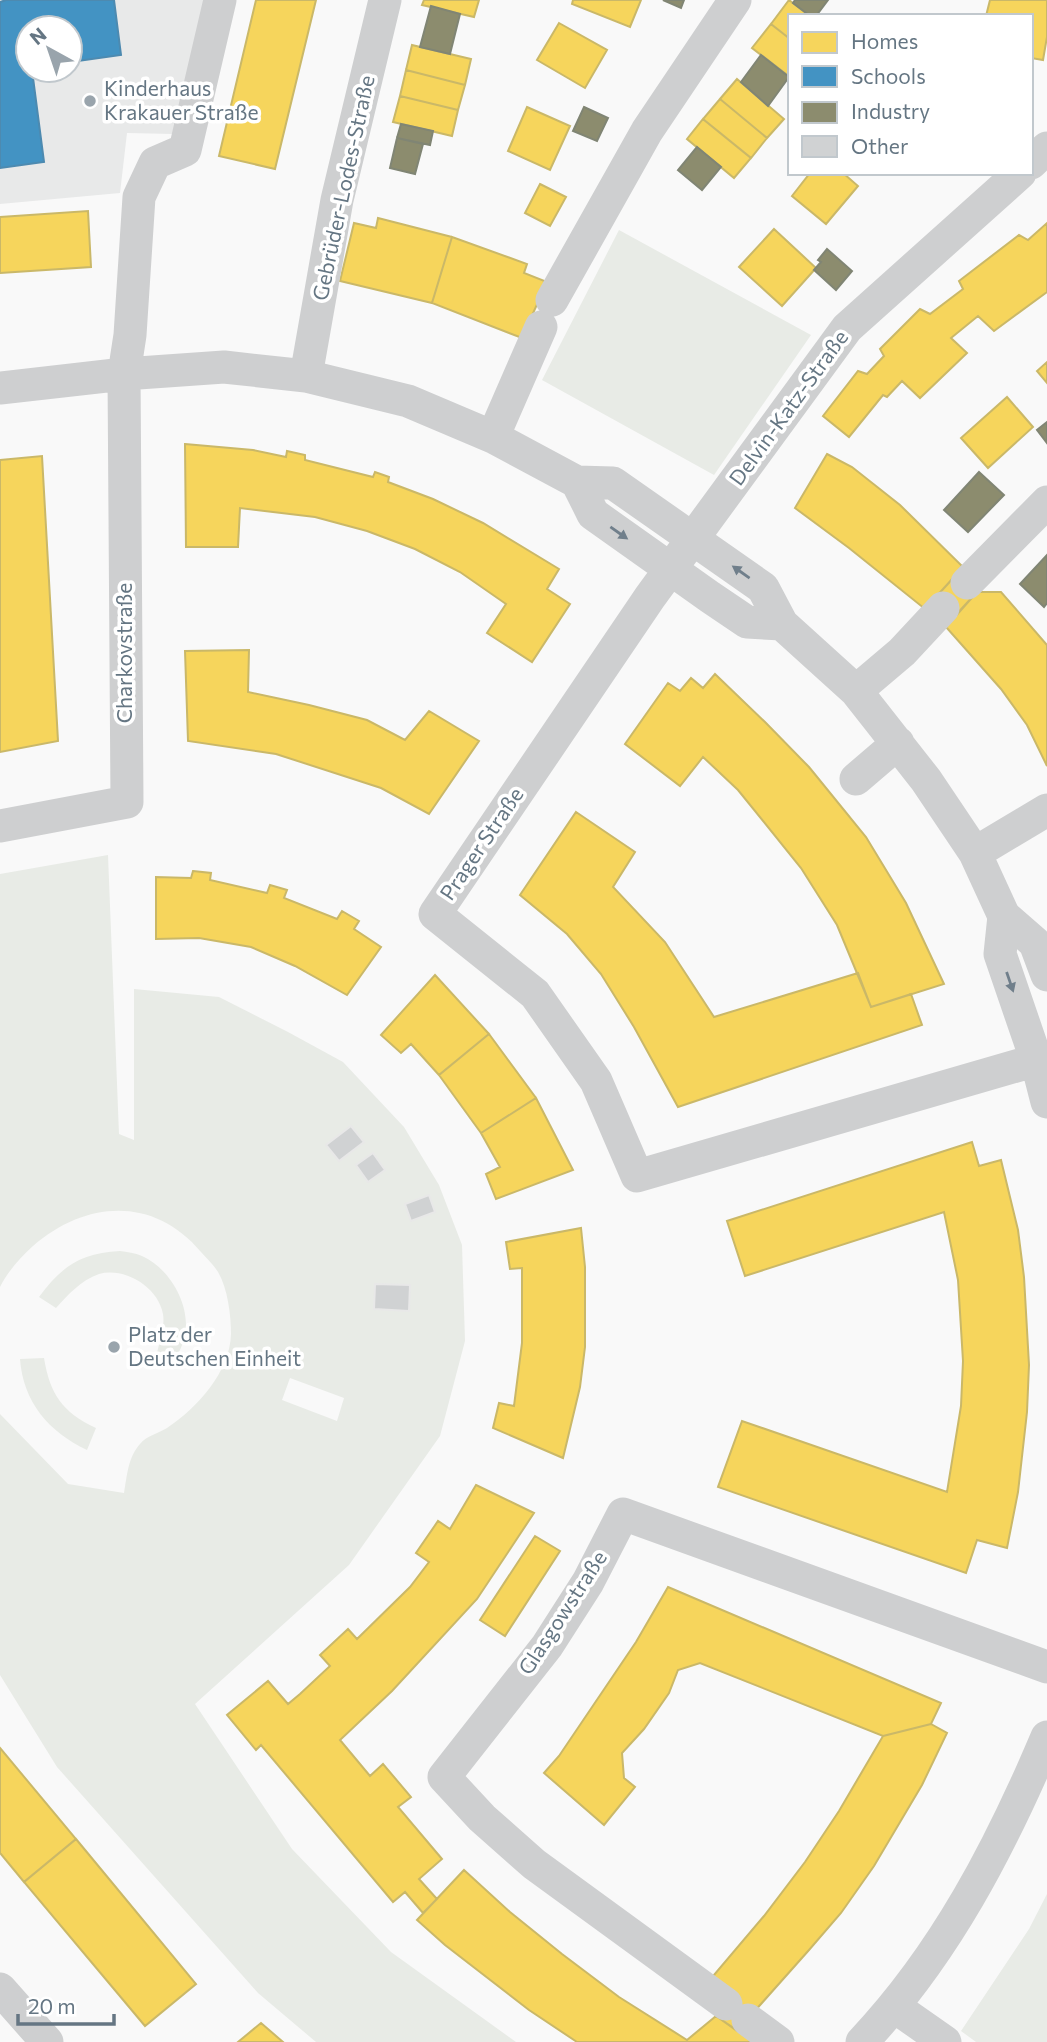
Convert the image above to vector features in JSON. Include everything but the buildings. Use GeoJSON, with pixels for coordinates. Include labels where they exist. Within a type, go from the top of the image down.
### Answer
{"type":"FeatureCollection","features":[{"type":"Feature","properties":{"kind":"street"},"geometry":{"type":"LineString","coordinates":[[124,374],[130,335],[139,197],[155,163],[185,150],[220,0]]}},
{"type":"Feature","properties":{"kind":"street","name":"Gebrüder-Lodes-Straße"},"geometry":{"type":"LineString","coordinates":[[306,376],[337,200],[385,0]]}},
{"type":"Feature","properties":{"kind":"street"},"geometry":{"type":"LineString","coordinates":[[493,437],[547,314],[647,131],[735,0]]}},
{"type":"Feature","properties":{"kind":"street"},"geometry":{"type":"LineString","coordinates":[[1033,161],[1047,148]]}},
{"type":"Feature","properties":{"kind":"street","name":"Delvin-Katz-Straße"},"geometry":{"type":"LineString","coordinates":[[671,569],[847,328],[1018,175]]}},
{"type":"Feature","properties":{"kind":"street"},"geometry":{"type":"LineString","coordinates":[[0,388],[124,374],[223,367],[306,376],[408,401],[493,437],[577,482],[613,484],[763,588],[782,624],[856,691],[926,780],[975,853],[1004,916],[1035,943],[1047,975]]}},
{"type":"Feature","properties":{"kind":"street","name":"Charkovstraße"},"geometry":{"type":"LineString","coordinates":[[0,826],[127,802],[124,374]]}},
{"type":"Feature","properties":{"kind":"street"},"geometry":{"type":"LineString","coordinates":[[577,482],[593,514],[747,622],[782,624]]}},
{"type":"Feature","properties":{"kind":"street"},"geometry":{"type":"LineString","coordinates":[[967,583],[1047,502]]}},
{"type":"Feature","properties":{"kind":"street","name":"Prager Straße"},"geometry":{"type":"LineString","coordinates":[[671,569],[435,914],[535,994],[596,1081],[637,1177],[1042,1058]]}},
{"type":"Feature","properties":{"kind":"street"},"geometry":{"type":"LineString","coordinates":[[856,691],[902,652],[943,608]]}},
{"type":"Feature","properties":{"kind":"street"},"geometry":{"type":"LineString","coordinates":[[856,779],[898,743]]}},
{"type":"Feature","properties":{"kind":"street"},"geometry":{"type":"LineString","coordinates":[[975,853],[1047,810]]}},
{"type":"Feature","properties":{"kind":"street"},"geometry":{"type":"LineString","coordinates":[[1004,916],[1000,954],[1042,1058],[1047,1102]]}},
{"type":"Feature","properties":{"kind":"street","name":"Glasgowstraße"},"geometry":{"type":"LineString","coordinates":[[778,2042],[534,1864],[482,1818],[444,1777],[547,1646],[588,1582],[623,1514],[1047,1667]]}},
{"type":"Feature","properties":{"kind":"street"},"geometry":{"type":"LineString","coordinates":[[862,2042],[895,2007],[951,1929],[993,1854],[1047,1737]]}},
{"type":"Feature","properties":{"kind":"street"},"geometry":{"type":"LineString","coordinates":[[0,1989],[47,2042]]}},
{"type":"Feature","properties":{"kind":"street"},"geometry":{"type":"LineString","coordinates":[[895,2007],[945,2042]]}},
{"type":"Feature","properties":{"kind":"shaded area","name":"Kinderhaus Krakauer Straße"},"geometry":{"type":"Polygon","coordinates":[[[0,0],[205,0],[173,134],[127,133],[120,193],[0,204],[0,0]]]}},
{"type":"Feature","properties":{"kind":"shaded area"},"geometry":{"type":"Polygon","coordinates":[[[619,230],[811,335],[714,475],[542,380],[619,230]]]}},
{"type":"Feature","properties":{"kind":"shaded area"},"geometry":{"type":"Polygon","coordinates":[[[108,855],[119,1134],[134,1140],[134,989],[219,997],[343,1062],[404,1127],[439,1185],[462,1245],[465,1341],[440,1436],[349,1565],[195,1704],[292,1849],[391,1952],[516,2042],[316,2042],[258,1993],[57,1767],[0,1675],[0,1414],[68,1484],[124,1493],[136,1449],[143,1441],[178,1420],[210,1388],[225,1362],[231,1334],[227,1294],[214,1267],[182,1234],[162,1221],[141,1213],[97,1213],[54,1231],[24,1255],[0,1287],[0,874],[108,855]],[[290,1378],[282,1400],[337,1421],[344,1398],[290,1378]]]}},
{"type":"Feature","properties":{"kind":"shaded area"},"geometry":{"type":"Polygon","coordinates":[[[120,1251],[139,1255],[152,1262],[162,1270],[177,1290],[186,1327],[183,1342],[173,1364],[157,1353],[163,1324],[160,1304],[155,1295],[129,1276],[109,1273],[92,1277],[75,1288],[56,1308],[39,1297],[64,1269],[74,1263],[94,1255],[120,1251]]]}},
{"type":"Feature","properties":{"kind":"shaded area"},"geometry":{"type":"Polygon","coordinates":[[[44,1358],[54,1392],[74,1415],[96,1428],[87,1450],[50,1425],[32,1402],[22,1375],[20,1359],[44,1358]]]}},
{"type":"Feature","properties":{"kind":"shaded area"},"geometry":{"type":"Polygon","coordinates":[[[1047,1894],[1047,2042],[976,2042],[961,2031],[1029,1929],[1047,1894]]]}},
{"type":"Feature","properties":{"kind":"place","name":"Kinderhaus Krakauer Straße"},"geometry":{"type":"Point","coordinates":[90,101]}},
{"type":"Feature","properties":{"kind":"place","name":"Platz der Deutschen Einheit"},"geometry":{"type":"Point","coordinates":[114,1347]}}]}
